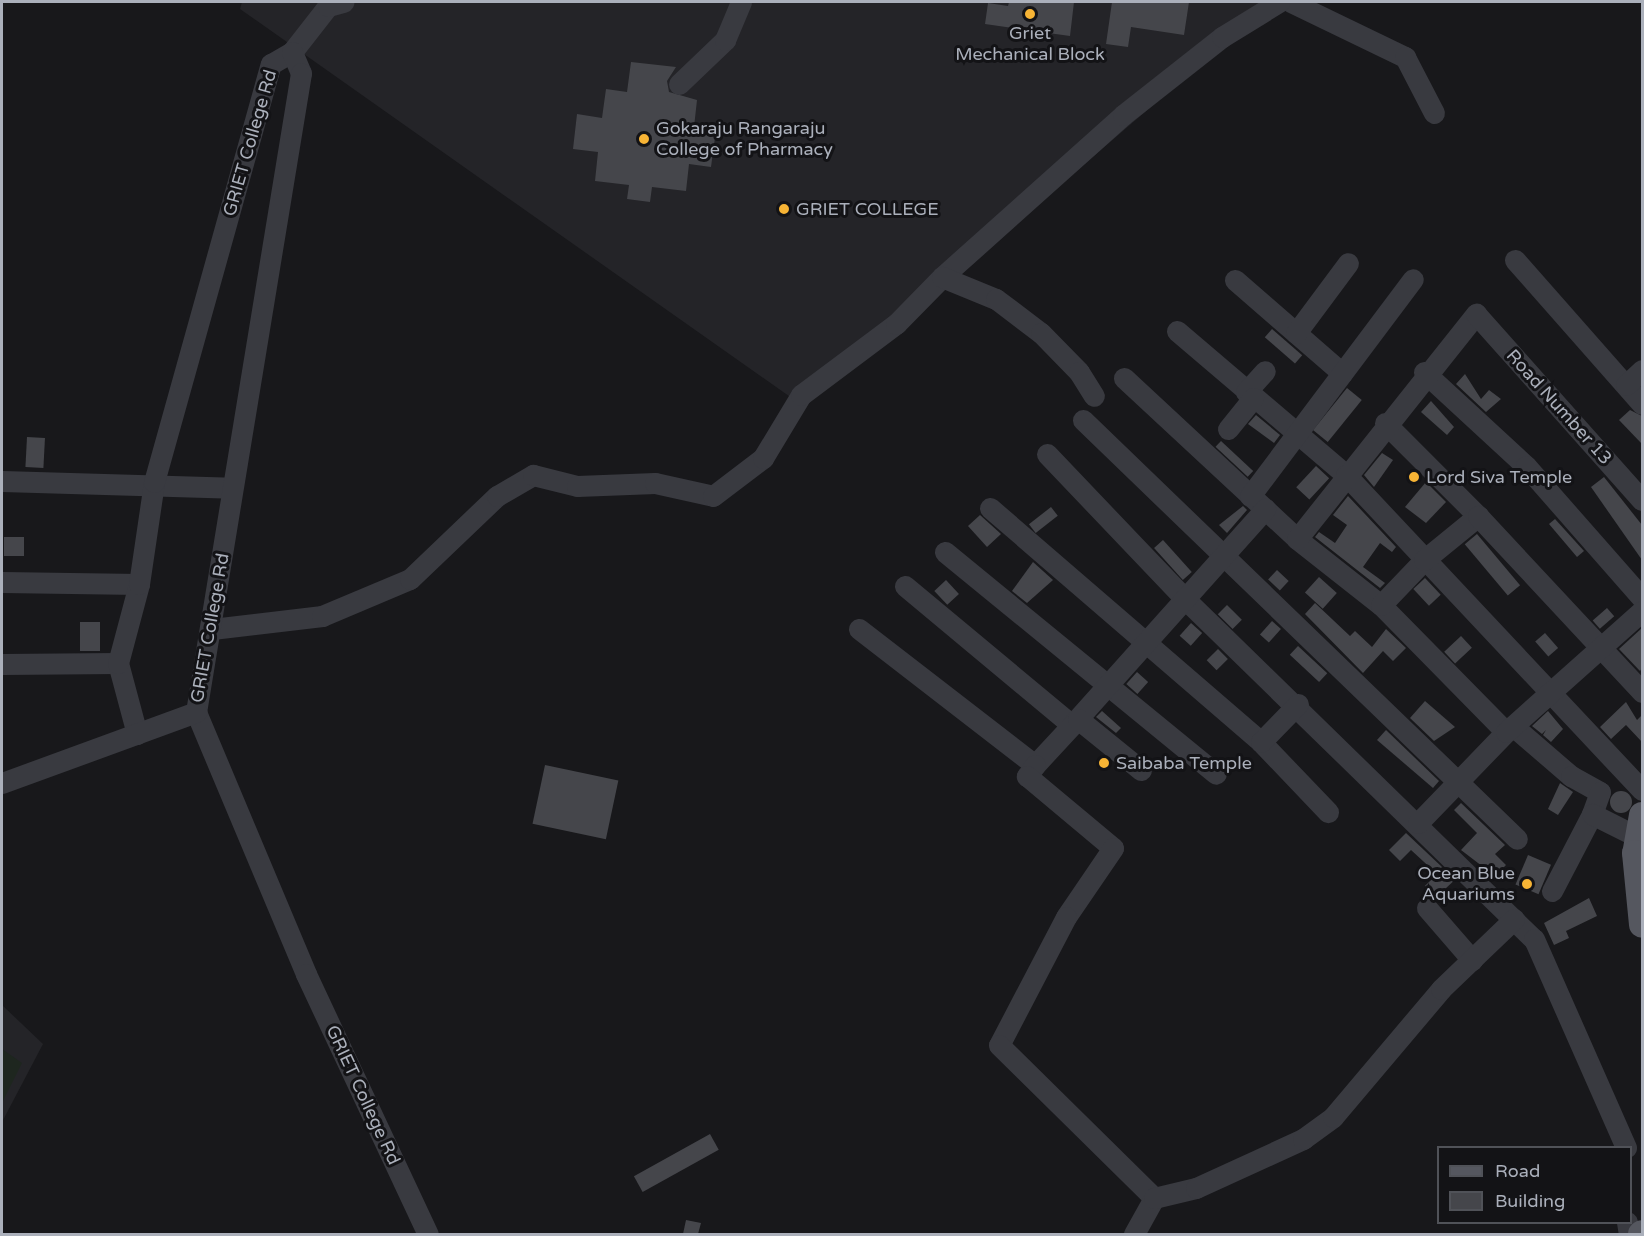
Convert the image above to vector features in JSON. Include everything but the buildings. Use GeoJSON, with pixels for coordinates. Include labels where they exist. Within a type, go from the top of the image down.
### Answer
{"type":"FeatureCollection","features":[{"type":"Feature","properties":{"kind":"main road"},"geometry":{"type":"LineString","coordinates":[[1640,826],[1636,886],[1642,925]]}},
{"type":"Feature","properties":{"kind":"street"},"geometry":{"type":"LineString","coordinates":[[316,10],[343,2]]}},
{"type":"Feature","properties":{"kind":"street"},"geometry":{"type":"LineString","coordinates":[[679,84],[725,40],[741,2]]}},
{"type":"Feature","properties":{"kind":"street"},"geometry":{"type":"LineString","coordinates":[[212,629],[322,616],[410,579],[497,496],[533,475],[577,486],[655,483],[713,496],[763,458],[801,395],[896,324],[942,276],[1124,115],[1222,37],[1279,2]]}},
{"type":"Feature","properties":{"kind":"street"},"geometry":{"type":"LineString","coordinates":[[1291,2],[1406,57],[1434,113]]}},
{"type":"Feature","properties":{"kind":"street","name":"GRIET College Rd"},"geometry":{"type":"LineString","coordinates":[[118,663],[139,584],[154,482],[271,64],[292,52],[316,10]]}},
{"type":"Feature","properties":{"kind":"street","name":"GRIET College Rd"},"geometry":{"type":"LineString","coordinates":[[292,52],[301,73],[232,488],[212,629],[196,712],[306,974],[428,1234]]}},
{"type":"Feature","properties":{"kind":"street"},"geometry":{"type":"LineString","coordinates":[[1515,260],[1642,404]]}},
{"type":"Feature","properties":{"kind":"street"},"geometry":{"type":"LineString","coordinates":[[1296,333],[1348,263]]}},
{"type":"Feature","properties":{"kind":"street"},"geometry":{"type":"LineString","coordinates":[[942,276],[996,299],[1041,333],[1079,372],[1094,396]]}},
{"type":"Feature","properties":{"kind":"street"},"geometry":{"type":"LineString","coordinates":[[1154,1198],[999,1045],[1066,917],[1113,848],[1027,776],[1224,556],[1296,434],[1413,279]]}},
{"type":"Feature","properties":{"kind":"street"},"geometry":{"type":"LineString","coordinates":[[1234,280],[1342,373]]}},
{"type":"Feature","properties":{"kind":"street","name":"Road Number 13"},"geometry":{"type":"LineString","coordinates":[[1424,372],[1476,314],[1642,500]]}},
{"type":"Feature","properties":{"kind":"street"},"geometry":{"type":"LineString","coordinates":[[1177,331],[1346,475],[1549,694],[1642,790]]}},
{"type":"Feature","properties":{"kind":"street"},"geometry":{"type":"LineString","coordinates":[[1626,385],[1642,369]]}},
{"type":"Feature","properties":{"kind":"street"},"geometry":{"type":"LineString","coordinates":[[1228,429],[1265,371]]}},
{"type":"Feature","properties":{"kind":"street"},"geometry":{"type":"LineString","coordinates":[[1297,539],[1424,372],[1526,466],[1642,598]]}},
{"type":"Feature","properties":{"kind":"street"},"geometry":{"type":"LineString","coordinates":[[1124,378],[1297,539],[1381,605],[1510,729],[1571,776],[1600,792],[1592,814],[1552,891]]}},
{"type":"Feature","properties":{"kind":"street"},"geometry":{"type":"LineString","coordinates":[[1083,420],[1517,839]]}},
{"type":"Feature","properties":{"kind":"street"},"geometry":{"type":"LineString","coordinates":[[1385,423],[1478,516],[1642,692]]}},
{"type":"Feature","properties":{"kind":"street"},"geometry":{"type":"LineString","coordinates":[[1047,454],[1185,599],[1298,704],[1534,939],[1625,1146]]}},
{"type":"Feature","properties":{"kind":"street"},"geometry":{"type":"LineString","coordinates":[[2,481],[154,482],[232,488]]}},
{"type":"Feature","properties":{"kind":"street"},"geometry":{"type":"LineString","coordinates":[[990,508],[1261,742],[1328,812]]}},
{"type":"Feature","properties":{"kind":"street"},"geometry":{"type":"LineString","coordinates":[[1381,605],[1424,560],[1478,516]]}},
{"type":"Feature","properties":{"kind":"street"},"geometry":{"type":"LineString","coordinates":[[945,552],[1109,684],[1216,774]]}},
{"type":"Feature","properties":{"kind":"street"},"geometry":{"type":"LineString","coordinates":[[2,582],[139,584]]}},
{"type":"Feature","properties":{"kind":"street"},"geometry":{"type":"LineString","coordinates":[[905,586],[1075,722],[1141,770]]}},
{"type":"Feature","properties":{"kind":"street"},"geometry":{"type":"LineString","coordinates":[[1418,823],[1460,784],[1510,729],[1642,611]]}},
{"type":"Feature","properties":{"kind":"street"},"geometry":{"type":"LineString","coordinates":[[859,629],[1035,765]]}},
{"type":"Feature","properties":{"kind":"street"},"geometry":{"type":"LineString","coordinates":[[2,664],[118,663],[137,734]]}},
{"type":"Feature","properties":{"kind":"street"},"geometry":{"type":"LineString","coordinates":[[1261,742],[1298,704]]}},
{"type":"Feature","properties":{"kind":"street"},"geometry":{"type":"LineString","coordinates":[[2,783],[196,712]]}},
{"type":"Feature","properties":{"kind":"street"},"geometry":{"type":"LineString","coordinates":[[1592,814],[1640,826]]}},
{"type":"Feature","properties":{"kind":"street"},"geometry":{"type":"LineString","coordinates":[[1427,908],[1472,960]]}},
{"type":"Feature","properties":{"kind":"street"},"geometry":{"type":"LineString","coordinates":[[1134,1234],[1154,1198],[1196,1188],[1303,1139],[1332,1117],[1472,960],[1514,919]]}},
{"type":"Feature","properties":{"kind":"shaded area","name":"GRIET COLLEGE"},"geometry":{"type":"Polygon","coordinates":[[[242,2],[1273,2],[803,406],[240,9],[242,2]]]}},
{"type":"Feature","properties":{"kind":"shaded area"},"geometry":{"type":"Polygon","coordinates":[[[2,1005],[43,1044],[2,1122],[2,1005]]]}},
{"type":"Feature","properties":{"kind":"shaded area"},"geometry":{"type":"Polygon","coordinates":[[[2,1049],[22,1063],[2,1103],[2,1049]]]}},
{"type":"Feature","properties":{"kind":"place","name":"Griet Mechanical Block"},"geometry":{"type":"Point","coordinates":[1030,14]}},
{"type":"Feature","properties":{"kind":"place","name":"Gokaraju Rangaraju College of Pharmacy"},"geometry":{"type":"Point","coordinates":[644,139]}},
{"type":"Feature","properties":{"kind":"place","name":"GRIET COLLEGE"},"geometry":{"type":"Point","coordinates":[784,209]}},
{"type":"Feature","properties":{"kind":"place","name":"Lord Siva Temple"},"geometry":{"type":"Point","coordinates":[1414,477]}},
{"type":"Feature","properties":{"kind":"place","name":"Saibaba Temple"},"geometry":{"type":"Point","coordinates":[1104,763]}},
{"type":"Feature","properties":{"kind":"place","name":"Ocean Blue Aquariums"},"geometry":{"type":"Point","coordinates":[1527,884]}}]}
